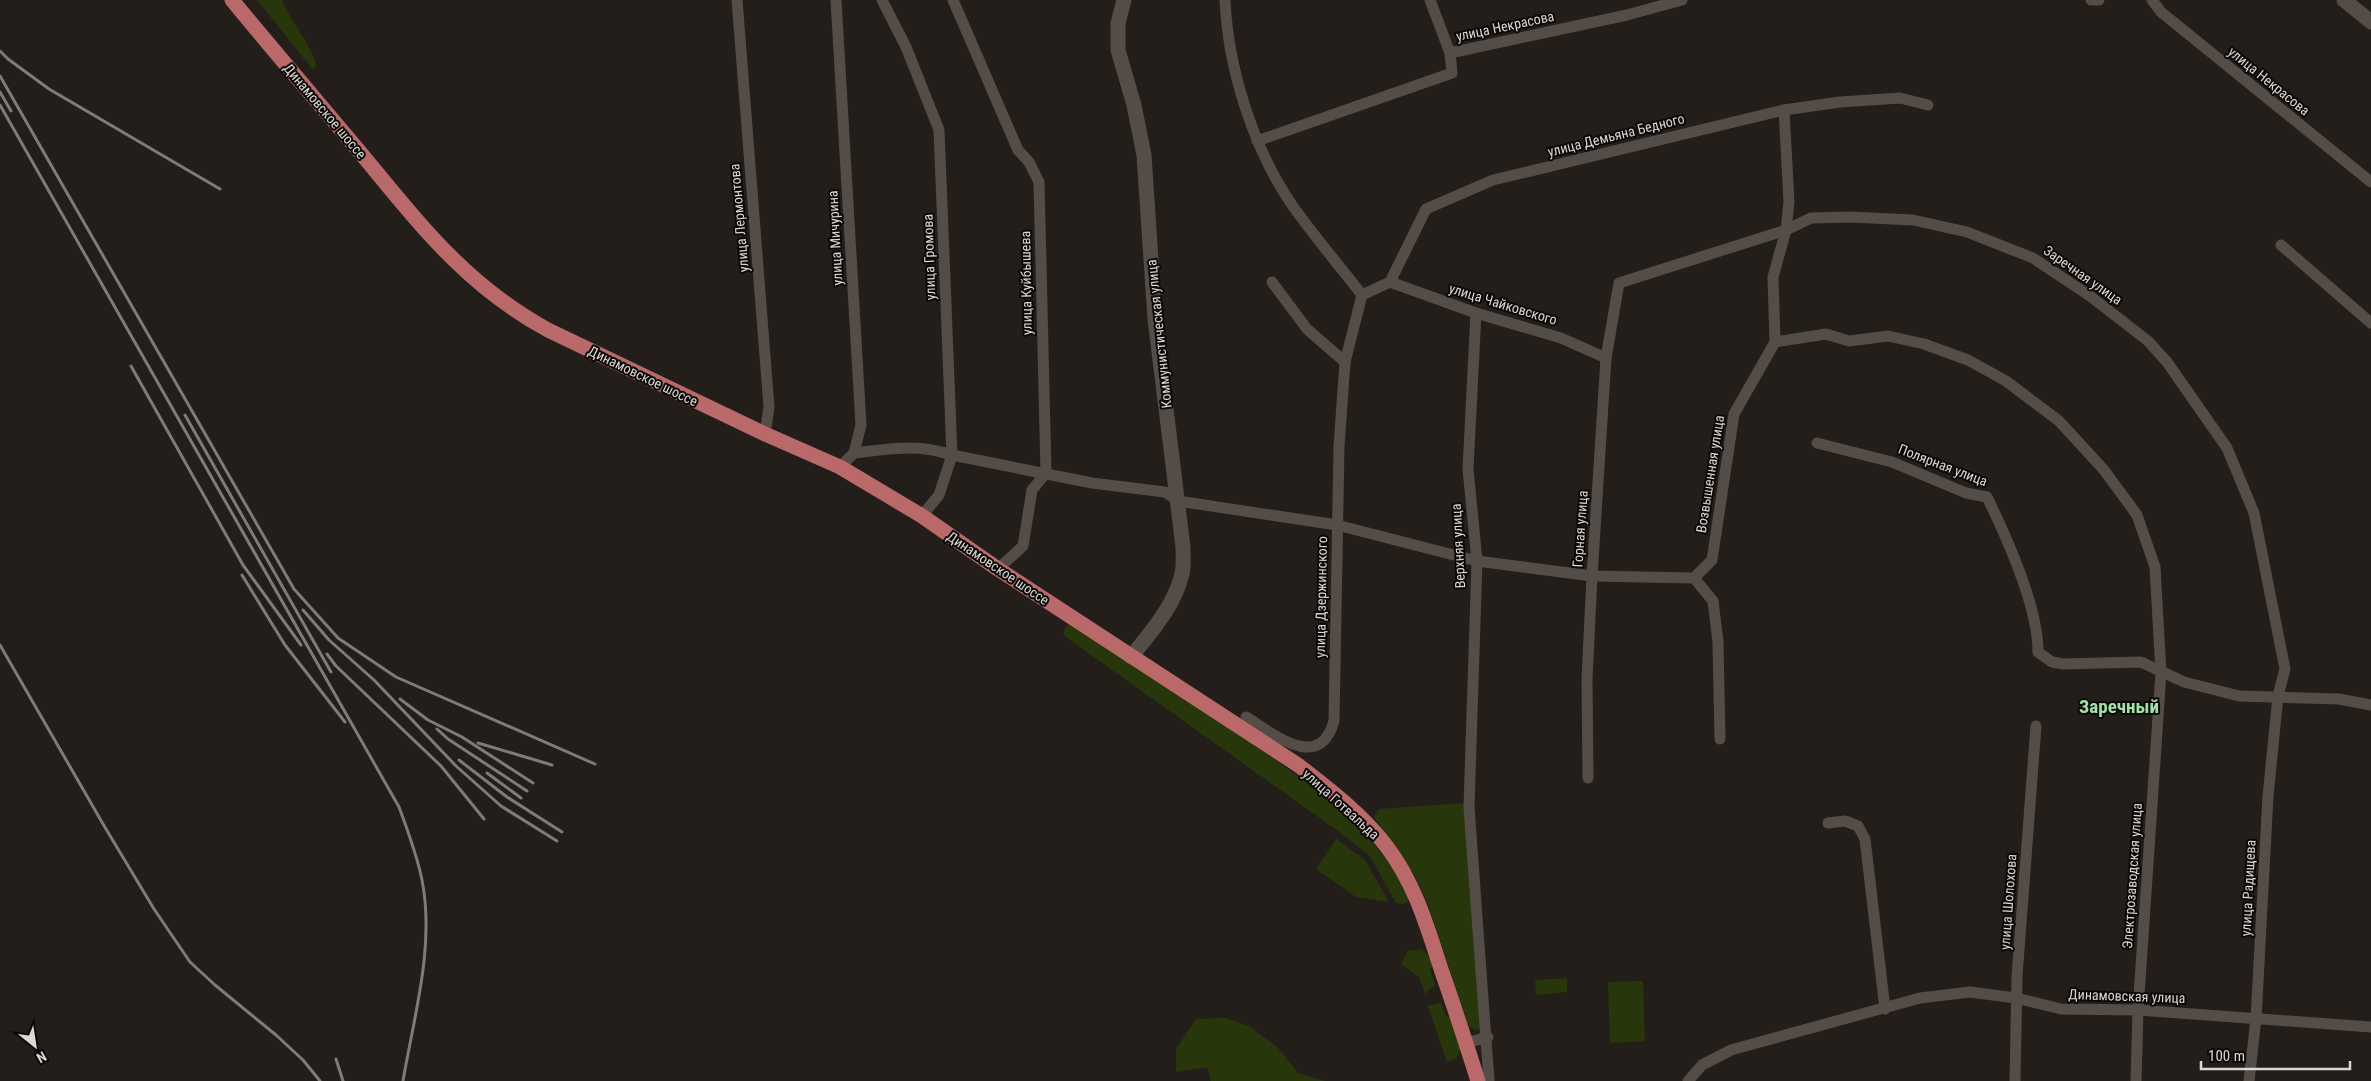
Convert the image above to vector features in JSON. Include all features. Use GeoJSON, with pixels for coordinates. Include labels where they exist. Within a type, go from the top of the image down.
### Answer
{"type":"FeatureCollection","features":[{"type":"Feature","properties":{"kind":"main road","name":"Динамовское шоссе"},"geometry":{"type":"LineString","coordinates":[[232,0],[442,248],[482,287],[518,314],[765,434],[840,467],[922,516],[998,569],[1132,657]]}},
{"type":"Feature","properties":{"kind":"main road","name":"улица Готвальда"},"geometry":{"type":"LineString","coordinates":[[1132,657],[1298,765],[1360,817],[1387,846],[1408,879],[1422,909],[1478,1081]]}},
{"type":"Feature","properties":{"kind":"street","name":"улица Лермонтова"},"geometry":{"type":"LineString","coordinates":[[736,0],[769,407],[765,434]]}},
{"type":"Feature","properties":{"kind":"street","name":"улица Мичурина"},"geometry":{"type":"LineString","coordinates":[[836,0],[861,424],[854,453]]}},
{"type":"Feature","properties":{"kind":"street","name":"улица Громова"},"geometry":{"type":"LineString","coordinates":[[882,0],[906,47],[940,130],[952,455],[939,495],[922,516]]}},
{"type":"Feature","properties":{"kind":"street","name":"улица Куйбышева"},"geometry":{"type":"LineString","coordinates":[[953,0],[1018,150],[1030,162],[1039,182],[1046,473]]}},
{"type":"Feature","properties":{"kind":"street","name":"Коммунистическая улица"},"geometry":{"type":"LineString","coordinates":[[1124,0],[1118,24],[1118,50],[1134,105],[1144,154],[1155,319],[1183,546],[1182,573],[1176,592],[1166,610],[1132,657]]}},
{"type":"Feature","properties":{"kind":"street"},"geometry":{"type":"LineString","coordinates":[[1225,0],[1232,53],[1257,141],[1291,204],[1362,295],[1390,282]]}},
{"type":"Feature","properties":{"kind":"street"},"geometry":{"type":"LineString","coordinates":[[1257,141],[1452,73],[1450,53],[1430,0]]}},
{"type":"Feature","properties":{"kind":"street","name":"улица Некрасова"},"geometry":{"type":"LineString","coordinates":[[1450,53],[1627,15],[1682,0]]}},
{"type":"Feature","properties":{"kind":"street"},"geometry":{"type":"LineString","coordinates":[[2091,0],[2099,0]]}},
{"type":"Feature","properties":{"kind":"street","name":"улица Некрасова"},"geometry":{"type":"LineString","coordinates":[[2152,0],[2161,12],[2371,182]]}},
{"type":"Feature","properties":{"kind":"street"},"geometry":{"type":"LineString","coordinates":[[2344,0],[2371,22]]}},
{"type":"Feature","properties":{"kind":"street","name":"улица Демьяна Бедного"},"geometry":{"type":"LineString","coordinates":[[1390,282],[1426,209],[1493,180],[1784,110],[1840,102],[1900,98],[1928,105]]}},
{"type":"Feature","properties":{"kind":"street"},"geometry":{"type":"LineString","coordinates":[[1775,342],[1773,277],[1786,230],[1789,202],[1784,110]]}},
{"type":"Feature","properties":{"kind":"street","name":"Заречная улица"},"geometry":{"type":"LineString","coordinates":[[1619,283],[1786,230],[1811,218],[1851,217],[1913,220],[1967,232],[2033,258],[2090,296],[2148,341],[2167,362],[2227,448],[2254,513],[2285,669],[2278,696]]}},
{"type":"Feature","properties":{"kind":"street"},"geometry":{"type":"LineString","coordinates":[[2280,245],[2371,323]]}},
{"type":"Feature","properties":{"kind":"street"},"geometry":{"type":"LineString","coordinates":[[1272,282],[1307,329],[1345,362]]}},
{"type":"Feature","properties":{"kind":"street","name":"улица Чайковского"},"geometry":{"type":"LineString","coordinates":[[1390,282],[1476,313],[1561,338],[1606,358]]}},
{"type":"Feature","properties":{"kind":"street","name":"Горная улица"},"geometry":{"type":"LineString","coordinates":[[1588,778],[1587,679],[1592,576],[1606,358],[1619,283]]}},
{"type":"Feature","properties":{"kind":"street","name":"улица Дзержинского"},"geometry":{"type":"LineString","coordinates":[[1246,717],[1290,744],[1306,748],[1319,745],[1330,736],[1334,722],[1339,447],[1345,362],[1362,295]]}},
{"type":"Feature","properties":{"kind":"street","name":"Верхняя улица"},"geometry":{"type":"LineString","coordinates":[[1476,313],[1468,470],[1477,561],[1469,807],[1488,1037],[1489,1081]]}},
{"type":"Feature","properties":{"kind":"street","name":"Электрозаводская улица"},"geometry":{"type":"LineString","coordinates":[[1775,342],[1826,334],[1849,341],[1888,336],[1924,344],[1968,360],[2006,381],[2059,421],[2104,470],[2137,515],[2155,567],[2161,673],[2138,1010],[2136,1081]]}},
{"type":"Feature","properties":{"kind":"street","name":"Возвышенная улица"},"geometry":{"type":"LineString","coordinates":[[1694,578],[1712,560],[1734,414],[1775,342]]}},
{"type":"Feature","properties":{"kind":"street","name":"Полярная улица"},"geometry":{"type":"LineString","coordinates":[[1817,443],[1892,462],[1966,493],[1987,497],[2007,538],[2026,594],[2038,639],[2038,652],[2052,662],[2063,664],[2140,662],[2161,673]]}},
{"type":"Feature","properties":{"kind":"street"},"geometry":{"type":"LineString","coordinates":[[840,467],[854,453],[911,446],[934,449],[952,455],[1092,483],[1165,492],[1178,501],[1337,525],[1477,561],[1592,576],[1694,578],[1713,601],[1716,626],[1720,738]]}},
{"type":"Feature","properties":{"kind":"street"},"geometry":{"type":"LineString","coordinates":[[998,569],[1023,546],[1032,490],[1046,473]]}},
{"type":"Feature","properties":{"kind":"street"},"geometry":{"type":"LineString","coordinates":[[2161,673],[2184,682],[2240,696],[2339,699],[2371,705]]}},
{"type":"Feature","properties":{"kind":"street","name":"улица Радищева"},"geometry":{"type":"LineString","coordinates":[[2250,1081],[2256,1019],[2268,796],[2278,696]]}},
{"type":"Feature","properties":{"kind":"street","name":"улица Шолохова"},"geometry":{"type":"LineString","coordinates":[[2015,1081],[2016,998],[2036,726]]}},
{"type":"Feature","properties":{"kind":"street"},"geometry":{"type":"LineString","coordinates":[[1828,823],[1845,820],[1858,826],[1865,839],[1885,1009]]}},
{"type":"Feature","properties":{"kind":"street","name":"Динамовская улица"},"geometry":{"type":"LineString","coordinates":[[1688,1081],[1702,1065],[1731,1050],[1920,998],[1970,992],[2016,998],[2061,1009],[2138,1010],[2371,1028]]}},
{"type":"Feature","properties":{"kind":"street"},"geometry":{"type":"LineString","coordinates":[[1466,1043],[1488,1037]]}},
{"type":"Feature","properties":{"kind":"green space"},"geometry":{"type":"Polygon","coordinates":[[[257,0],[282,0],[312,52],[316,66],[313,70],[257,0]]]}},
{"type":"Feature","properties":{"kind":"green space"},"geometry":{"type":"Polygon","coordinates":[[[1071,623],[1268,755],[1316,790],[1360,829],[1379,851],[1405,887],[1408,901],[1403,904],[1396,903],[1370,856],[1338,831],[1063,635],[1066,626],[1071,623]]]}},
{"type":"Feature","properties":{"kind":"green space"},"geometry":{"type":"Polygon","coordinates":[[[1465,803],[1480,1029],[1475,1030],[1469,1027],[1429,907],[1415,876],[1374,817],[1379,809],[1465,803]]]}},
{"type":"Feature","properties":{"kind":"green space"},"geometry":{"type":"Polygon","coordinates":[[[1336,839],[1365,860],[1389,902],[1356,897],[1316,869],[1336,839]]]}},
{"type":"Feature","properties":{"kind":"green space"},"geometry":{"type":"Polygon","coordinates":[[[1421,949],[1430,957],[1433,965],[1430,970],[1435,985],[1425,994],[1419,977],[1401,964],[1408,951],[1421,949]]]}},
{"type":"Feature","properties":{"kind":"green space"},"geometry":{"type":"Polygon","coordinates":[[[1567,978],[1567,992],[1536,995],[1535,980],[1567,978]]]}},
{"type":"Feature","properties":{"kind":"green space"},"geometry":{"type":"Polygon","coordinates":[[[1643,981],[1645,1041],[1610,1043],[1608,982],[1643,981]]]}},
{"type":"Feature","properties":{"kind":"green space"},"geometry":{"type":"Polygon","coordinates":[[[1441,1002],[1445,1015],[1450,1018],[1461,1050],[1457,1057],[1447,1062],[1428,1006],[1441,1002]]]}},
{"type":"Feature","properties":{"kind":"green space"},"geometry":{"type":"Polygon","coordinates":[[[1225,1018],[1249,1026],[1278,1048],[1298,1073],[1325,1081],[1211,1081],[1207,1067],[1176,1072],[1176,1049],[1196,1019],[1225,1018]]]}},
{"type":"Feature","properties":{"kind":"railway"},"geometry":{"type":"LineString","coordinates":[[0,51],[49,89],[220,189]]}},
{"type":"Feature","properties":{"kind":"railway"},"geometry":{"type":"LineString","coordinates":[[0,76],[294,589],[338,638],[396,677],[595,764]]}},
{"type":"Feature","properties":{"kind":"railway"},"geometry":{"type":"LineString","coordinates":[[0,92],[11,111]]}},
{"type":"Feature","properties":{"kind":"railway"},"geometry":{"type":"LineString","coordinates":[[0,105],[399,807],[415,852],[422,880],[426,930],[422,981],[403,1081]]}},
{"type":"Feature","properties":{"kind":"railway"},"geometry":{"type":"LineString","coordinates":[[131,366],[243,565],[301,645]]}},
{"type":"Feature","properties":{"kind":"railway"},"geometry":{"type":"LineString","coordinates":[[185,415],[331,672]]}},
{"type":"Feature","properties":{"kind":"railway"},"geometry":{"type":"LineString","coordinates":[[242,575],[285,645],[345,722]]}},
{"type":"Feature","properties":{"kind":"railway"},"geometry":{"type":"LineString","coordinates":[[303,610],[329,640],[374,680],[456,766],[501,806],[557,841]]}},
{"type":"Feature","properties":{"kind":"railway"},"geometry":{"type":"LineString","coordinates":[[0,645],[103,824],[154,909],[190,962],[276,1035],[303,1060],[320,1081]]}},
{"type":"Feature","properties":{"kind":"railway"},"geometry":{"type":"LineString","coordinates":[[327,654],[336,666],[441,766],[484,819]]}},
{"type":"Feature","properties":{"kind":"railway"},"geometry":{"type":"LineString","coordinates":[[400,699],[428,720],[462,737],[533,783]]}},
{"type":"Feature","properties":{"kind":"railway"},"geometry":{"type":"LineString","coordinates":[[437,729],[448,739],[527,791]]}},
{"type":"Feature","properties":{"kind":"railway"},"geometry":{"type":"LineString","coordinates":[[478,743],[552,765]]}},
{"type":"Feature","properties":{"kind":"railway"},"geometry":{"type":"LineString","coordinates":[[459,760],[507,797],[562,832]]}},
{"type":"Feature","properties":{"kind":"railway"},"geometry":{"type":"LineString","coordinates":[[487,773],[521,798]]}},
{"type":"Feature","properties":{"kind":"railway"},"geometry":{"type":"LineString","coordinates":[[336,1059],[343,1081]]}},
{"type":"Feature","properties":{"kind":"district","name":"Заречный"},"geometry":{"type":"Point","coordinates":[2119,706]}}]}
